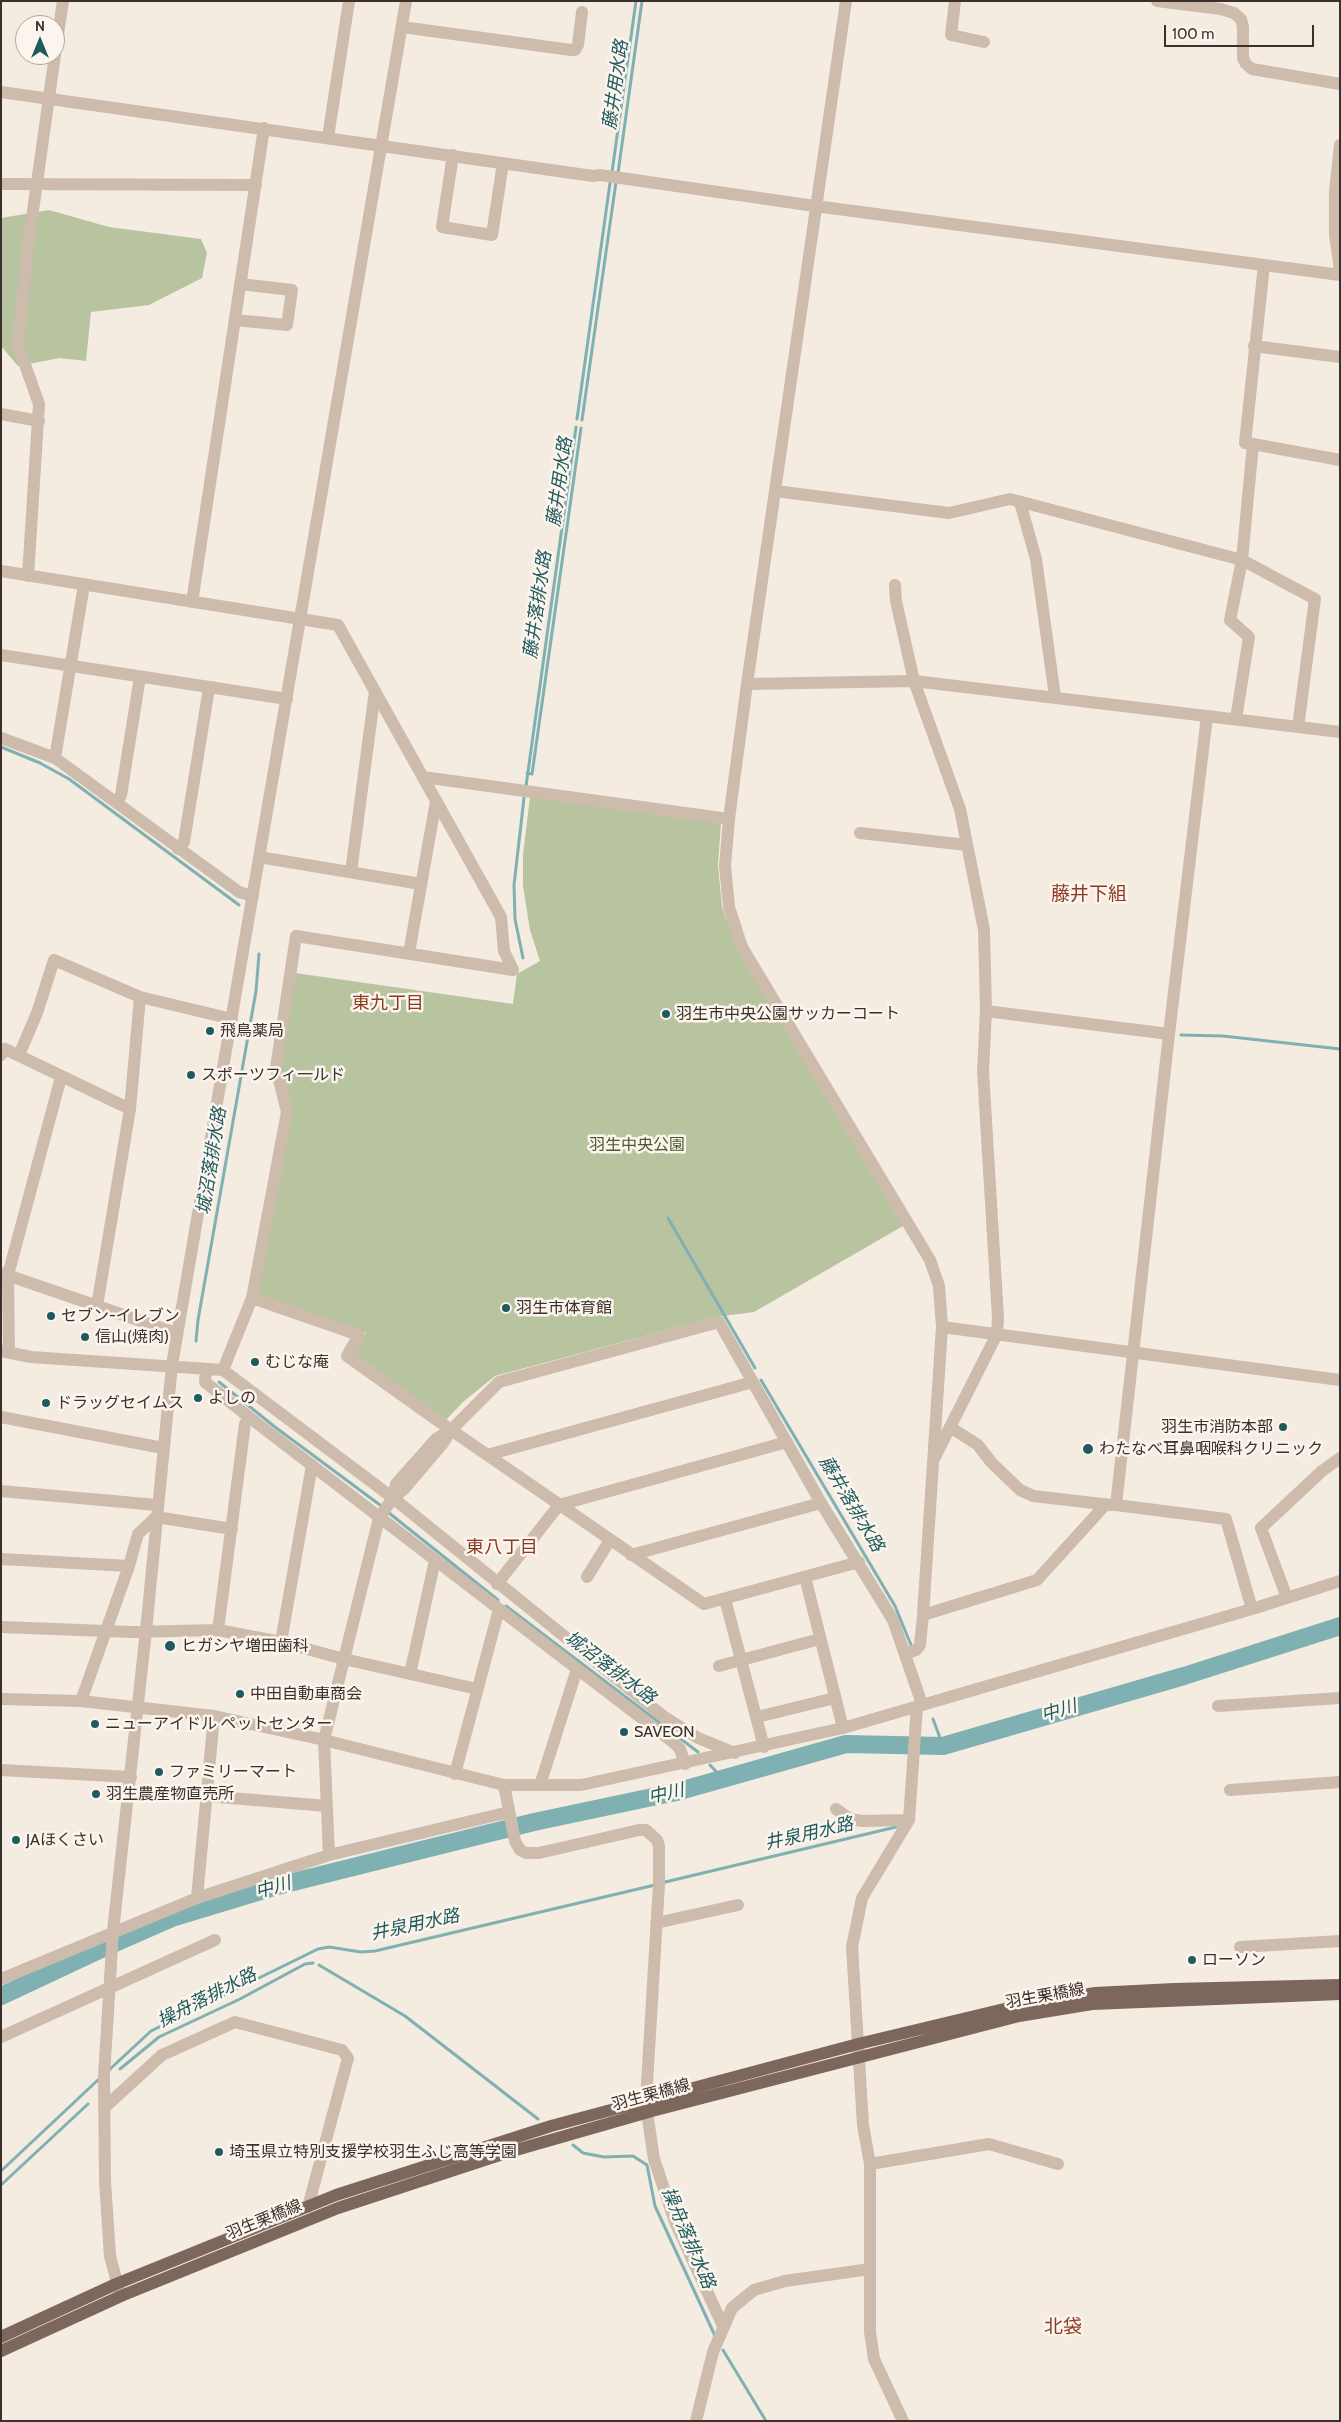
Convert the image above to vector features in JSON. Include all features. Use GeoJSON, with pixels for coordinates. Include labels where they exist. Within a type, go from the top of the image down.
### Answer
{"type":"FeatureCollection","features":[{"type":"Feature","properties":{"kind":"main road","name":"羽生栗橋線"},"geometry":{"type":"LineString","coordinates":[[1,2337],[118,2290],[338,2208],[647,2106],[858,2044],[1021,2005],[1095,1993],[1340,1985]]}},
{"type":"Feature","properties":{"kind":"main road","name":"羽生栗橋線"},"geometry":{"type":"LineString","coordinates":[[1,2351],[118,2290],[336,2195],[551,2126],[858,2058],[1019,2016],[1092,2004],[1340,1994]]}},
{"type":"Feature","properties":{"kind":"street"},"geometry":{"type":"LineString","coordinates":[[61,15],[63,1]]}},
{"type":"Feature","properties":{"kind":"street"},"geometry":{"type":"LineString","coordinates":[[328,137],[349,1]]}},
{"type":"Feature","properties":{"kind":"street"},"geometry":{"type":"LineString","coordinates":[[118,2290],[110,2256],[105,2182],[104,2076],[113,1931],[176,1333],[232,1019],[406,1]]}},
{"type":"Feature","properties":{"kind":"street"},"geometry":{"type":"LineString","coordinates":[[846,1],[747,684],[729,819],[725,866],[729,908],[742,947],[930,1260],[939,1286],[942,1327],[923,1615],[920,1645],[916,1650],[904,1654]]}},
{"type":"Feature","properties":{"kind":"street"},"geometry":{"type":"LineString","coordinates":[[955,1],[951,35],[984,42]]}},
{"type":"Feature","properties":{"kind":"street"},"geometry":{"type":"LineString","coordinates":[[1157,1],[1222,9],[1234,13],[1241,19],[1243,27],[1243,58],[1252,69],[1340,84]]}},
{"type":"Feature","properties":{"kind":"street"},"geometry":{"type":"LineString","coordinates":[[402,27],[575,50],[578,45],[582,12]]}},
{"type":"Feature","properties":{"kind":"street"},"geometry":{"type":"LineString","coordinates":[[28,576],[39,404],[18,345],[28,246],[54,65]]}},
{"type":"Feature","properties":{"kind":"street"},"geometry":{"type":"LineString","coordinates":[[1,92],[815,206],[1340,275]]}},
{"type":"Feature","properties":{"kind":"street"},"geometry":{"type":"LineString","coordinates":[[192,602],[264,128]]}},
{"type":"Feature","properties":{"kind":"street"},"geometry":{"type":"LineString","coordinates":[[1340,145],[1336,192],[1336,235],[1340,270]]}},
{"type":"Feature","properties":{"kind":"street"},"geometry":{"type":"LineString","coordinates":[[453,156],[442,227],[492,235],[503,163]]}},
{"type":"Feature","properties":{"kind":"street"},"geometry":{"type":"LineString","coordinates":[[1,184],[37,186],[256,185]]}},
{"type":"Feature","properties":{"kind":"street"},"geometry":{"type":"LineString","coordinates":[[1264,265],[1245,443],[1340,460]]}},
{"type":"Feature","properties":{"kind":"street"},"geometry":{"type":"LineString","coordinates":[[235,320],[287,325],[292,290],[240,284]]}},
{"type":"Feature","properties":{"kind":"street"},"geometry":{"type":"LineString","coordinates":[[1254,346],[1340,357]]}},
{"type":"Feature","properties":{"kind":"street"},"geometry":{"type":"LineString","coordinates":[[1,414],[39,421]]}},
{"type":"Feature","properties":{"kind":"street"},"geometry":{"type":"LineString","coordinates":[[1236,719],[1248,637],[1230,620],[1242,560],[1253,444]]}},
{"type":"Feature","properties":{"kind":"street"},"geometry":{"type":"LineString","coordinates":[[775,491],[949,513],[1010,499],[1242,560],[1315,598],[1298,727]]}},
{"type":"Feature","properties":{"kind":"street"},"geometry":{"type":"LineString","coordinates":[[1020,502],[1036,559],[1055,697]]}},
{"type":"Feature","properties":{"kind":"street"},"geometry":{"type":"LineString","coordinates":[[1,571],[338,625],[501,917],[504,951],[513,970],[296,936],[276,1068],[287,1112],[252,1298],[223,1370]]}},
{"type":"Feature","properties":{"kind":"street"},"geometry":{"type":"LineString","coordinates":[[56,758],[84,585]]}},
{"type":"Feature","properties":{"kind":"street"},"geometry":{"type":"LineString","coordinates":[[895,585],[896,601],[914,681],[960,809],[984,930],[986,1011],[983,1071],[998,1318],[997,1334],[932,1462]]}},
{"type":"Feature","properties":{"kind":"street"},"geometry":{"type":"LineString","coordinates":[[1,655],[287,699]]}},
{"type":"Feature","properties":{"kind":"street"},"geometry":{"type":"LineString","coordinates":[[117,802],[121,795],[140,677]]}},
{"type":"Feature","properties":{"kind":"street"},"geometry":{"type":"LineString","coordinates":[[747,684],[914,681],[1340,732]]}},
{"type":"Feature","properties":{"kind":"street"},"geometry":{"type":"LineString","coordinates":[[178,849],[184,842],[209,688]]}},
{"type":"Feature","properties":{"kind":"street"},"geometry":{"type":"LineString","coordinates":[[351,872],[375,691]]}},
{"type":"Feature","properties":{"kind":"street"},"geometry":{"type":"LineString","coordinates":[[923,1615],[1037,1580],[1111,1505],[1134,1351],[1207,716]]}},
{"type":"Feature","properties":{"kind":"street"},"geometry":{"type":"LineString","coordinates":[[1,738],[56,758],[239,892],[253,896]]}},
{"type":"Feature","properties":{"kind":"street"},"geometry":{"type":"LineString","coordinates":[[423,777],[729,819]]}},
{"type":"Feature","properties":{"kind":"street"},"geometry":{"type":"LineString","coordinates":[[409,953],[436,801]]}},
{"type":"Feature","properties":{"kind":"street"},"geometry":{"type":"LineString","coordinates":[[860,833],[967,845]]}},
{"type":"Feature","properties":{"kind":"street"},"geometry":{"type":"LineString","coordinates":[[259,857],[422,884]]}},
{"type":"Feature","properties":{"kind":"street"},"geometry":{"type":"LineString","coordinates":[[19,1055],[37,1013],[54,960],[140,997],[232,1019]]}},
{"type":"Feature","properties":{"kind":"street"},"geometry":{"type":"LineString","coordinates":[[97,1306],[130,1109],[140,997]]}},
{"type":"Feature","properties":{"kind":"street"},"geometry":{"type":"LineString","coordinates":[[986,1011],[1169,1034]]}},
{"type":"Feature","properties":{"kind":"street"},"geometry":{"type":"LineString","coordinates":[[1,1055],[5,1049],[130,1109]]}},
{"type":"Feature","properties":{"kind":"street"},"geometry":{"type":"LineString","coordinates":[[61,1077],[5,1274],[5,1352],[31,1357],[172,1365],[206,1370],[223,1370],[393,1498],[508,1593],[663,1716],[698,1738],[735,1753]]}},
{"type":"Feature","properties":{"kind":"street"},"geometry":{"type":"LineString","coordinates":[[5,1274],[176,1333]]}},
{"type":"Feature","properties":{"kind":"street"},"geometry":{"type":"LineString","coordinates":[[252,1298],[359,1335],[347,1356],[704,1604],[859,1562]]}},
{"type":"Feature","properties":{"kind":"street"},"geometry":{"type":"LineString","coordinates":[[329,1855],[324,1740],[379,1518],[393,1498],[396,1484],[436,1439],[451,1430],[499,1382],[719,1322],[821,1503],[894,1620],[919,1705],[909,1820],[862,1898],[852,1947],[863,2125],[870,2164],[870,2332],[874,2359],[903,2421]]}},
{"type":"Feature","properties":{"kind":"street"},"geometry":{"type":"LineString","coordinates":[[942,1327],[1134,1351],[1340,1380]]}},
{"type":"Feature","properties":{"kind":"street"},"geometry":{"type":"LineString","coordinates":[[206,1370],[205,1382],[249,1417],[674,1742],[680,1749],[685,1764]]}},
{"type":"Feature","properties":{"kind":"street"},"geometry":{"type":"LineString","coordinates":[[487,1455],[753,1382]]}},
{"type":"Feature","properties":{"kind":"street"},"geometry":{"type":"LineString","coordinates":[[1,1417],[164,1448]]}},
{"type":"Feature","properties":{"kind":"street"},"geometry":{"type":"LineString","coordinates":[[218,1630],[245,1424],[249,1417]]}},
{"type":"Feature","properties":{"kind":"street"},"geometry":{"type":"LineString","coordinates":[[950,1427],[978,1445],[991,1462],[1020,1490],[1033,1496],[1226,1519],[1252,1609]]}},
{"type":"Feature","properties":{"kind":"street"},"geometry":{"type":"LineString","coordinates":[[497,1584],[559,1505],[787,1442]]}},
{"type":"Feature","properties":{"kind":"street"},"geometry":{"type":"LineString","coordinates":[[1287,1598],[1262,1528],[1322,1471],[1340,1458]]}},
{"type":"Feature","properties":{"kind":"street"},"geometry":{"type":"LineString","coordinates":[[281,1642],[312,1465]]}},
{"type":"Feature","properties":{"kind":"street"},"geometry":{"type":"LineString","coordinates":[[1,1491],[157,1511],[232,1529]]}},
{"type":"Feature","properties":{"kind":"street"},"geometry":{"type":"LineString","coordinates":[[631,1555],[821,1503]]}},
{"type":"Feature","properties":{"kind":"street"},"geometry":{"type":"LineString","coordinates":[[81,1701],[129,1566],[138,1534],[157,1511]]}},
{"type":"Feature","properties":{"kind":"street"},"geometry":{"type":"LineString","coordinates":[[587,1577],[610,1540]]}},
{"type":"Feature","properties":{"kind":"street"},"geometry":{"type":"LineString","coordinates":[[1,1559],[129,1566]]}},
{"type":"Feature","properties":{"kind":"street"},"geometry":{"type":"LineString","coordinates":[[410,1674],[435,1560]]}},
{"type":"Feature","properties":{"kind":"street"},"geometry":{"type":"LineString","coordinates":[[805,1577],[843,1728]]}},
{"type":"Feature","properties":{"kind":"street"},"geometry":{"type":"LineString","coordinates":[[1,1699],[81,1701],[214,1716],[324,1740],[504,1785],[581,1785],[685,1764],[843,1728],[1252,1609],[1340,1581]]}},
{"type":"Feature","properties":{"kind":"street"},"geometry":{"type":"LineString","coordinates":[[455,1774],[498,1608],[508,1593]]}},
{"type":"Feature","properties":{"kind":"street"},"geometry":{"type":"LineString","coordinates":[[725,1599],[764,1746]]}},
{"type":"Feature","properties":{"kind":"street"},"geometry":{"type":"LineString","coordinates":[[1,1627],[106,1631],[218,1630],[281,1642],[344,1659],[477,1689]]}},
{"type":"Feature","properties":{"kind":"street"},"geometry":{"type":"LineString","coordinates":[[719,1666],[820,1639]]}},
{"type":"Feature","properties":{"kind":"street"},"geometry":{"type":"LineString","coordinates":[[540,1785],[577,1669]]}},
{"type":"Feature","properties":{"kind":"street"},"geometry":{"type":"LineString","coordinates":[[757,1717],[835,1698]]}},
{"type":"Feature","properties":{"kind":"street"},"geometry":{"type":"LineString","coordinates":[[1218,1706],[1340,1698]]}},
{"type":"Feature","properties":{"kind":"street"},"geometry":{"type":"LineString","coordinates":[[197,1898],[214,1716]]}},
{"type":"Feature","properties":{"kind":"street"},"geometry":{"type":"LineString","coordinates":[[1,1770],[130,1777]]}},
{"type":"Feature","properties":{"kind":"street"},"geometry":{"type":"LineString","coordinates":[[1230,1790],[1340,1782]]}},
{"type":"Feature","properties":{"kind":"street"},"geometry":{"type":"LineString","coordinates":[[504,1785],[515,1841],[520,1850],[531,1854],[639,1830],[646,1830],[653,1834],[659,1846],[647,2106],[654,2159],[675,2222],[723,2326]]}},
{"type":"Feature","properties":{"kind":"street"},"geometry":{"type":"LineString","coordinates":[[206,1796],[326,1806]]}},
{"type":"Feature","properties":{"kind":"street"},"geometry":{"type":"LineString","coordinates":[[836,1809],[850,1818],[862,1821],[909,1820]]}},
{"type":"Feature","properties":{"kind":"street"},"geometry":{"type":"LineString","coordinates":[[1,1979],[113,1931],[197,1898],[329,1855],[510,1816]]}},
{"type":"Feature","properties":{"kind":"street"},"geometry":{"type":"LineString","coordinates":[[656,1923],[738,1905]]}},
{"type":"Feature","properties":{"kind":"street"},"geometry":{"type":"LineString","coordinates":[[1,2037],[215,1940]]}},
{"type":"Feature","properties":{"kind":"street"},"geometry":{"type":"LineString","coordinates":[[1240,1947],[1340,1941]]}},
{"type":"Feature","properties":{"kind":"street"},"geometry":{"type":"LineString","coordinates":[[104,2108],[162,2055],[235,2022],[342,2050],[348,2058],[308,2207]]}},
{"type":"Feature","properties":{"kind":"street"},"geometry":{"type":"LineString","coordinates":[[870,2164],[989,2144],[1058,2164]]}},
{"type":"Feature","properties":{"kind":"street"},"geometry":{"type":"LineString","coordinates":[[696,2421],[713,2352],[732,2308],[754,2290],[785,2281],[870,2269]]}},
{"type":"Feature","properties":{"kind":"green space"},"geometry":{"type":"Polygon","coordinates":[[[49,210],[109,227],[201,239],[207,253],[202,278],[149,305],[91,312],[86,361],[60,358],[18,366],[1,346],[1,218],[49,210]]]}},
{"type":"Feature","properties":{"kind":"green space","name":"羽生中央公園"},"geometry":{"type":"Polygon","coordinates":[[[530,797],[721,823],[718,865],[722,907],[738,950],[903,1226],[754,1312],[716,1317],[495,1376],[463,1402],[446,1420],[353,1353],[366,1333],[257,1294],[291,1112],[281,1069],[295,973],[513,1004],[517,974],[540,961],[530,930],[523,886],[523,855],[530,797]]]}},
{"type":"Feature","properties":{"kind":"waterway","name":"藤井落排水路"},"geometry":{"type":"LineString","coordinates":[[612,172],[636,1]]}},
{"type":"Feature","properties":{"kind":"waterway","name":"藤井用水路"},"geometry":{"type":"LineString","coordinates":[[618,173],[642,1]]}},
{"type":"Feature","properties":{"kind":"waterway","name":"藤井用水路"},"geometry":{"type":"LineString","coordinates":[[582,420],[616,182]]}},
{"type":"Feature","properties":{"kind":"waterway","name":"藤井落排水路"},"geometry":{"type":"LineString","coordinates":[[577,419],[610,183]]}},
{"type":"Feature","properties":{"kind":"waterway","name":"藤井落排水路"},"geometry":{"type":"LineString","coordinates":[[526,786],[576,427]]}},
{"type":"Feature","properties":{"kind":"waterway","name":"藤井用水路"},"geometry":{"type":"LineString","coordinates":[[527,773],[532,774],[581,428]]}},
{"type":"Feature","properties":{"kind":"waterway","name":"城沼落排水路"},"geometry":{"type":"LineString","coordinates":[[1,747],[40,763],[69,779],[239,905]]}},
{"type":"Feature","properties":{"kind":"waterway","name":"藤井落排水路"},"geometry":{"type":"LineString","coordinates":[[523,958],[515,919],[514,885],[524,798]]}},
{"type":"Feature","properties":{"kind":"waterway","name":"城沼落排水路"},"geometry":{"type":"LineString","coordinates":[[196,1341],[198,1320],[256,991],[259,954]]}},
{"type":"Feature","properties":{"kind":"waterway"},"geometry":{"type":"LineString","coordinates":[[1181,1035],[1223,1036],[1340,1049]]}},
{"type":"Feature","properties":{"kind":"waterway","name":"藤井落排水路"},"geometry":{"type":"LineString","coordinates":[[668,1218],[755,1368]]}},
{"type":"Feature","properties":{"kind":"waterway","name":"藤井落排水路"},"geometry":{"type":"LineString","coordinates":[[761,1380],[895,1606],[911,1645]]}},
{"type":"Feature","properties":{"kind":"waterway","name":"城沼落排水路"},"geometry":{"type":"LineString","coordinates":[[219,1382],[275,1427],[380,1505]]}},
{"type":"Feature","properties":{"kind":"waterway","name":"城沼落排水路"},"geometry":{"type":"LineString","coordinates":[[389,1513],[498,1600]]}},
{"type":"Feature","properties":{"kind":"waterway","name":"城沼落排水路"},"geometry":{"type":"LineString","coordinates":[[506,1606],[698,1752]]}},
{"type":"Feature","properties":{"kind":"waterway","name":"中川"},"geometry":{"type":"LineString","coordinates":[[1,1996],[172,1918],[281,1885],[534,1822],[676,1792],[846,1744],[943,1746],[1184,1676],[1340,1626]]}},
{"type":"Feature","properties":{"kind":"waterway","name":"藤井落排水路"},"geometry":{"type":"LineString","coordinates":[[933,1719],[943,1746]]}},
{"type":"Feature","properties":{"kind":"waterway","name":"城沼落排水路"},"geometry":{"type":"LineString","coordinates":[[710,1765],[723,1779]]}},
{"type":"Feature","properties":{"kind":"waterway","name":"井泉用水路"},"geometry":{"type":"LineString","coordinates":[[661,1883],[896,1827]]}},
{"type":"Feature","properties":{"kind":"waterway","name":"井泉用水路"},"geometry":{"type":"LineString","coordinates":[[109,2070],[151,2031],[318,1949],[329,1947],[361,1952],[375,1951],[655,1885]]}},
{"type":"Feature","properties":{"kind":"waterway","name":"操舟落排水路"},"geometry":{"type":"LineString","coordinates":[[120,2069],[159,2037],[240,1999],[305,1964],[313,1963]]}},
{"type":"Feature","properties":{"kind":"waterway","name":"操舟落排水路"},"geometry":{"type":"LineString","coordinates":[[319,1965],[405,2016],[538,2119]]}},
{"type":"Feature","properties":{"kind":"waterway","name":"井泉用水路"},"geometry":{"type":"LineString","coordinates":[[1,2171],[99,2079]]}},
{"type":"Feature","properties":{"kind":"waterway","name":"操舟落排水路"},"geometry":{"type":"LineString","coordinates":[[1,2185],[88,2104]]}},
{"type":"Feature","properties":{"kind":"waterway","name":"操舟落排水路"},"geometry":{"type":"LineString","coordinates":[[573,2145],[583,2153],[604,2157],[633,2156],[647,2165],[655,2206],[716,2338]]}},
{"type":"Feature","properties":{"kind":"waterway","name":"操舟落排水路"},"geometry":{"type":"LineString","coordinates":[[723,2350],[766,2421]]}},
{"type":"Feature","properties":{"kind":"place","name":"羽生市中央公園サッカーコート"},"geometry":{"type":"Point","coordinates":[666,1014]}},
{"type":"Feature","properties":{"kind":"place","name":"飛鳥薬局"},"geometry":{"type":"Point","coordinates":[210,1031]}},
{"type":"Feature","properties":{"kind":"place","name":"スポーツフィ一ルド"},"geometry":{"type":"Point","coordinates":[191,1075]}},
{"type":"Feature","properties":{"kind":"place","name":"羽生市体育館"},"geometry":{"type":"Point","coordinates":[506,1308]}},
{"type":"Feature","properties":{"kind":"place","name":"セブン-イレブン"},"geometry":{"type":"Point","coordinates":[51,1316]}},
{"type":"Feature","properties":{"kind":"place","name":"信山(焼肉)"},"geometry":{"type":"Point","coordinates":[85,1337]}},
{"type":"Feature","properties":{"kind":"place","name":"むじな庵"},"geometry":{"type":"Point","coordinates":[255,1362]}},
{"type":"Feature","properties":{"kind":"place","name":"よしの"},"geometry":{"type":"Point","coordinates":[198,1398]}},
{"type":"Feature","properties":{"kind":"place","name":"ドラッグセイムス"},"geometry":{"type":"Point","coordinates":[46,1403]}},
{"type":"Feature","properties":{"kind":"place","name":"羽生市消防本部"},"geometry":{"type":"Point","coordinates":[1283,1427]}},
{"type":"Feature","properties":{"kind":"place","name":"わたなべ耳鼻咽喉科クリニック"},"geometry":{"type":"Point","coordinates":[1088,1449]}},
{"type":"Feature","properties":{"kind":"place","name":"ヒガシヤ増田歯科"},"geometry":{"type":"Point","coordinates":[170,1646]}},
{"type":"Feature","properties":{"kind":"place","name":"中田自動車商会"},"geometry":{"type":"Point","coordinates":[240,1694]}},
{"type":"Feature","properties":{"kind":"place","name":"ニューアイドル ペットセンター"},"geometry":{"type":"Point","coordinates":[95,1724]}},
{"type":"Feature","properties":{"kind":"place","name":"SAVEON"},"geometry":{"type":"Point","coordinates":[624,1732]}},
{"type":"Feature","properties":{"kind":"place","name":"ファミリーマート"},"geometry":{"type":"Point","coordinates":[159,1772]}},
{"type":"Feature","properties":{"kind":"place","name":"羽生農産物直売所"},"geometry":{"type":"Point","coordinates":[96,1794]}},
{"type":"Feature","properties":{"kind":"place","name":"JAほくさい"},"geometry":{"type":"Point","coordinates":[16,1840]}},
{"type":"Feature","properties":{"kind":"place","name":"ローソン"},"geometry":{"type":"Point","coordinates":[1192,1960]}},
{"type":"Feature","properties":{"kind":"place","name":"埼玉県立特別支援学校羽生ふじ高等学園"},"geometry":{"type":"Point","coordinates":[219,2152]}},
{"type":"Feature","properties":{"kind":"district","name":"藤井下組"},"geometry":{"type":"Point","coordinates":[1089,894]}},
{"type":"Feature","properties":{"kind":"district","name":"東九丁目"},"geometry":{"type":"Point","coordinates":[388,1004]}},
{"type":"Feature","properties":{"kind":"district","name":"東八丁目"},"geometry":{"type":"Point","coordinates":[502,1548]}},
{"type":"Feature","properties":{"kind":"district","name":"北袋"},"geometry":{"type":"Point","coordinates":[1063,2327]}}]}
